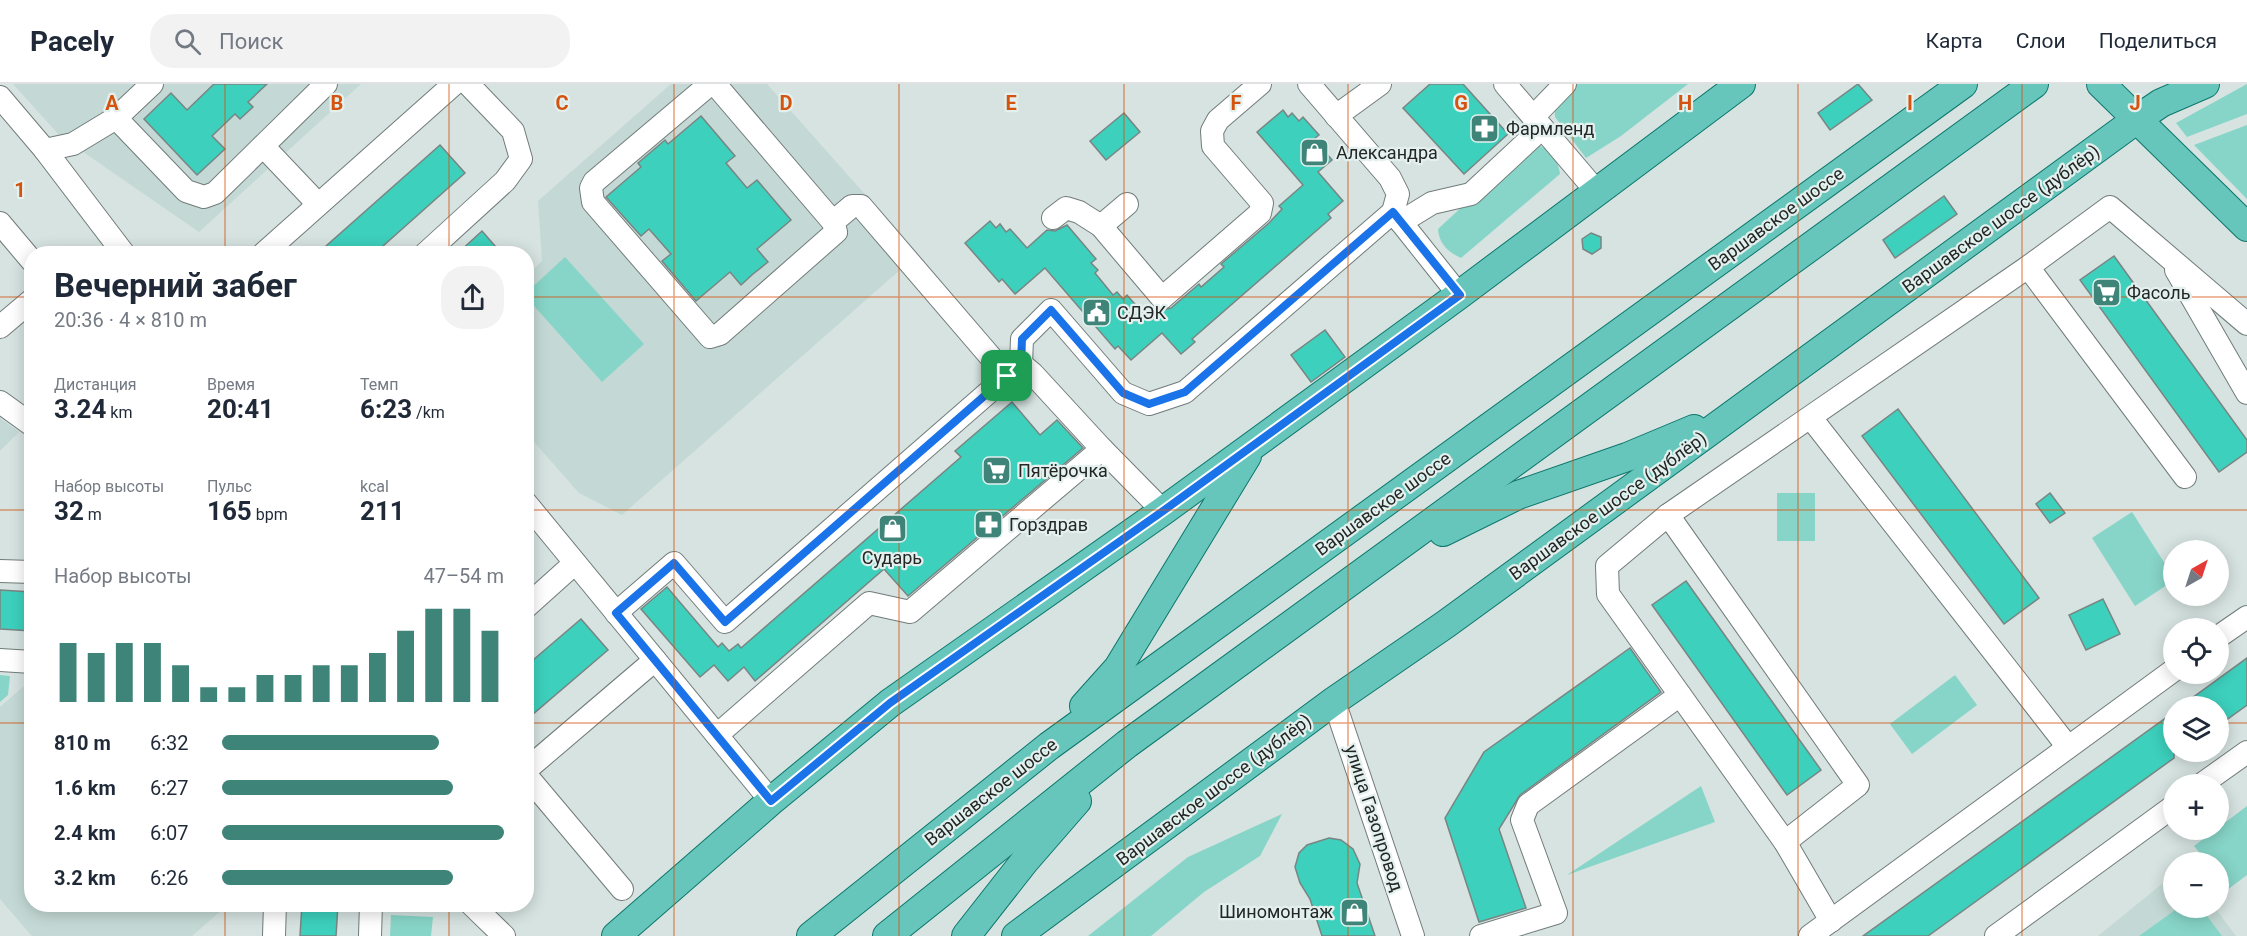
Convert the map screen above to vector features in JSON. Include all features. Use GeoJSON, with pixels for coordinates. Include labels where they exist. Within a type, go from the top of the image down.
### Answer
{"type":"FeatureCollection","features":[{"type":"Feature","properties":{"kind":"main road"},"geometry":{"type":"LineString","coordinates":[[616,936],[771,801],[890,703],[1163,511],[1460,295],[1741,84]]}},
{"type":"Feature","properties":{"kind":"main road","name":"Варшавское шоссе"},"geometry":{"type":"LineString","coordinates":[[811,936],[1049,746],[1963,84]]}},
{"type":"Feature","properties":{"kind":"main road"},"geometry":{"type":"LineString","coordinates":[[887,936],[1127,744],[2034,84]]}},
{"type":"Feature","properties":{"kind":"main road"},"geometry":{"type":"LineString","coordinates":[[2101,84],[2247,227]]}},
{"type":"Feature","properties":{"kind":"main road","name":"Варшавское шоссе (дублёр)"},"geometry":{"type":"LineString","coordinates":[[1017,936],[1334,701],[1446,624],[2136,120],[2161,103],[2205,84]]}},
{"type":"Feature","properties":{"kind":"main road"},"geometry":{"type":"LineString","coordinates":[[1376,565],[1518,495],[1627,457],[1743,408]]}},
{"type":"Feature","properties":{"kind":"main road"},"geometry":{"type":"LineString","coordinates":[[1049,746],[1118,668],[1254,444]]}},
{"type":"Feature","properties":{"kind":"main road"},"geometry":{"type":"LineString","coordinates":[[966,936],[1024,862],[1127,744]]}},
{"type":"Feature","properties":{"kind":"street"},"geometry":{"type":"LineString","coordinates":[[45,150],[73,144],[116,118],[152,84]]}},
{"type":"Feature","properties":{"kind":"street"},"geometry":{"type":"LineString","coordinates":[[116,118],[186,191],[194,196],[204,197],[214,193],[326,84]]}},
{"type":"Feature","properties":{"kind":"street"},"geometry":{"type":"LineString","coordinates":[[272,246],[454,84]]}},
{"type":"Feature","properties":{"kind":"street"},"geometry":{"type":"LineString","coordinates":[[434,246],[505,181],[521,159],[513,131],[468,84]]}},
{"type":"Feature","properties":{"kind":"street"},"geometry":{"type":"LineString","coordinates":[[710,84],[594,182],[590,195],[704,332],[715,336],[832,238],[836,232],[833,222],[715,84]]}},
{"type":"Feature","properties":{"kind":"street"},"geometry":{"type":"LineString","coordinates":[[1053,218],[1066,208],[1079,212],[1101,226],[1162,298],[1260,213],[1262,203],[1213,146],[1212,131],[1218,120],[1260,84]]}},
{"type":"Feature","properties":{"kind":"street"},"geometry":{"type":"LineString","coordinates":[[1309,84],[1390,178],[1398,194],[1397,217],[1460,295]]}},
{"type":"Feature","properties":{"kind":"street"},"geometry":{"type":"LineString","coordinates":[[1336,116],[1380,84]]}},
{"type":"Feature","properties":{"kind":"street"},"geometry":{"type":"LineString","coordinates":[[1505,84],[1597,192]]}},
{"type":"Feature","properties":{"kind":"street"},"geometry":{"type":"LineString","coordinates":[[616,613],[674,563],[725,622],[1014,370],[1022,339],[1051,310],[1123,393],[1149,404],[1185,392],[1397,217],[1432,202],[1471,194],[1538,123],[1565,84]]}},
{"type":"Feature","properties":{"kind":"street"},"geometry":{"type":"LineString","coordinates":[[0,97],[45,150],[118,246]]}},
{"type":"Feature","properties":{"kind":"street"},"geometry":{"type":"LineString","coordinates":[[263,146],[318,204]]}},
{"type":"Feature","properties":{"kind":"street"},"geometry":{"type":"LineString","coordinates":[[1101,226],[1127,204]]}},
{"type":"Feature","properties":{"kind":"street"},"geometry":{"type":"LineString","coordinates":[[833,222],[852,206],[861,206],[1014,370],[1034,374],[1102,449],[1163,511]]}},
{"type":"Feature","properties":{"kind":"street"},"geometry":{"type":"LineString","coordinates":[[1831,921],[1785,842],[1608,594],[1607,567],[1668,515],[2028,267],[2109,207],[2247,324]]}},
{"type":"Feature","properties":{"kind":"street"},"geometry":{"type":"LineString","coordinates":[[0,223],[24,252]]}},
{"type":"Feature","properties":{"kind":"street"},"geometry":{"type":"LineString","coordinates":[[2168,256],[2247,393]]}},
{"type":"Feature","properties":{"kind":"street"},"geometry":{"type":"LineString","coordinates":[[2028,267],[2185,477]]}},
{"type":"Feature","properties":{"kind":"street"},"geometry":{"type":"LineString","coordinates":[[0,327],[24,307]]}},
{"type":"Feature","properties":{"kind":"street"},"geometry":{"type":"LineString","coordinates":[[0,402],[24,419]]}},
{"type":"Feature","properties":{"kind":"street"},"geometry":{"type":"LineString","coordinates":[[1811,418],[2068,747]]}},
{"type":"Feature","properties":{"kind":"street"},"geometry":{"type":"LineString","coordinates":[[717,735],[869,603],[910,612],[1102,449]]}},
{"type":"Feature","properties":{"kind":"street"},"geometry":{"type":"LineString","coordinates":[[534,513],[771,801]]}},
{"type":"Feature","properties":{"kind":"street"},"geometry":{"type":"LineString","coordinates":[[1668,515],[1858,785],[1785,842]]}},
{"type":"Feature","properties":{"kind":"street"},"geometry":{"type":"LineString","coordinates":[[534,600],[575,563]]}},
{"type":"Feature","properties":{"kind":"street"},"geometry":{"type":"LineString","coordinates":[[0,571],[24,572]]}},
{"type":"Feature","properties":{"kind":"street"},"geometry":{"type":"LineString","coordinates":[[2229,630],[2247,617]]}},
{"type":"Feature","properties":{"kind":"street"},"geometry":{"type":"LineString","coordinates":[[0,660],[24,662]]}},
{"type":"Feature","properties":{"kind":"street"},"geometry":{"type":"LineString","coordinates":[[534,763],[655,660]]}},
{"type":"Feature","properties":{"kind":"street"},"geometry":{"type":"LineString","coordinates":[[1810,936],[2163,678]]}},
{"type":"Feature","properties":{"kind":"street"},"geometry":{"type":"LineString","coordinates":[[1481,936],[1556,913],[1522,820],[1528,805],[1680,694]]}},
{"type":"Feature","properties":{"kind":"street","name":"улица Газопровод"},"geometry":{"type":"LineString","coordinates":[[1334,701],[1413,936]]}},
{"type":"Feature","properties":{"kind":"street"},"geometry":{"type":"LineString","coordinates":[[2216,774],[2247,752]]}},
{"type":"Feature","properties":{"kind":"street"},"geometry":{"type":"LineString","coordinates":[[534,784],[622,889]]}},
{"type":"Feature","properties":{"kind":"street"},"geometry":{"type":"LineString","coordinates":[[1996,936],[2163,814]]}},
{"type":"Feature","properties":{"kind":"street"},"geometry":{"type":"LineString","coordinates":[[274,936],[275,912]]}},
{"type":"Feature","properties":{"kind":"street"},"geometry":{"type":"LineString","coordinates":[[370,936],[371,912]]}},
{"type":"Feature","properties":{"kind":"street"},"geometry":{"type":"LineString","coordinates":[[479,912],[504,936]]}},
{"type":"Feature","properties":{"kind":"shaded area"},"geometry":{"type":"Polygon","coordinates":[[[13,84],[361,84],[199,232],[60,136],[13,84]]]}},
{"type":"Feature","properties":{"kind":"shaded area"},"geometry":{"type":"Polygon","coordinates":[[[671,84],[767,84],[918,254],[622,515],[579,493],[534,442],[534,268],[542,261],[538,201],[671,84]]]}},
{"type":"Feature","properties":{"kind":"shaded area"},"geometry":{"type":"Polygon","coordinates":[[[0,418],[19,432],[0,451],[0,418]]]}},
{"type":"Feature","properties":{"kind":"shaded area"},"geometry":{"type":"Polygon","coordinates":[[[24,686],[24,912],[220,912],[192,936],[32,936],[0,899],[0,707],[24,686]]]}},
{"type":"Feature","properties":{"kind":"shaded area"},"geometry":{"type":"Polygon","coordinates":[[[2163,883],[2163,918],[2222,918],[2236,936],[2098,936],[2163,883]]]}},
{"type":"Feature","properties":{"kind":"green space"},"geometry":{"type":"Polygon","coordinates":[[[1556,84],[1688,84],[1621,136],[1586,158],[1555,117],[1553,88],[1556,84]]]}},
{"type":"Feature","properties":{"kind":"green space"},"geometry":{"type":"Polygon","coordinates":[[[2247,84],[2247,114],[2187,137],[2176,123],[2247,84]]]}},
{"type":"Feature","properties":{"kind":"green space"},"geometry":{"type":"Polygon","coordinates":[[[2247,125],[2247,199],[2194,145],[2247,125]]]}},
{"type":"Feature","properties":{"kind":"green space"},"geometry":{"type":"Polygon","coordinates":[[[1531,143],[1551,153],[1557,162],[1560,174],[1461,258],[1452,253],[1442,243],[1438,229],[1531,143]]]}},
{"type":"Feature","properties":{"kind":"green space"},"geometry":{"type":"Polygon","coordinates":[[[565,257],[644,344],[602,382],[534,306],[534,286],[565,257]]]}},
{"type":"Feature","properties":{"kind":"green space"},"geometry":{"type":"Polygon","coordinates":[[[1777,493],[1815,493],[1815,541],[1777,541],[1777,493]]]}},
{"type":"Feature","properties":{"kind":"green space"},"geometry":{"type":"Polygon","coordinates":[[[2132,512],[2163,561],[2163,588],[2135,606],[2092,538],[2132,512]]]}},
{"type":"Feature","properties":{"kind":"green space"},"geometry":{"type":"Polygon","coordinates":[[[0,675],[10,676],[8,695],[0,702],[0,675]]]}},
{"type":"Feature","properties":{"kind":"green space"},"geometry":{"type":"Polygon","coordinates":[[[1955,675],[1977,705],[1912,754],[1890,724],[1955,675]]]}},
{"type":"Feature","properties":{"kind":"green space"},"geometry":{"type":"Polygon","coordinates":[[[1701,786],[1715,822],[1567,875],[1701,786]]]}},
{"type":"Feature","properties":{"kind":"green space"},"geometry":{"type":"Polygon","coordinates":[[[2247,806],[2247,875],[2229,888],[2229,852],[2199,852],[2194,846],[2202,840],[2229,840],[2229,820],[2247,806]]]}},
{"type":"Feature","properties":{"kind":"green space"},"geometry":{"type":"Polygon","coordinates":[[[1282,814],[1260,856],[1204,892],[1151,936],[1088,936],[1188,857],[1282,814]]]}},
{"type":"Feature","properties":{"kind":"green space"},"geometry":{"type":"Polygon","coordinates":[[[391,915],[433,917],[431,936],[390,936],[391,915]]]}},
{"type":"Feature","properties":{"kind":"green space"},"geometry":{"type":"Polygon","coordinates":[[[2164,918],[2208,918],[2222,936],[2139,936],[2164,918]]]}},
{"type":"Feature","properties":{"kind":"building"},"geometry":{"type":"Polygon","coordinates":[[[214,84],[267,84],[248,102],[253,107],[240,119],[235,114],[212,136],[225,149],[197,175],[144,119],[171,93],[187,110],[214,84]]]}},
{"type":"Feature","properties":{"kind":"building"},"geometry":{"type":"Polygon","coordinates":[[[1430,84],[1463,84],[1508,134],[1464,174],[1403,108],[1430,84]]]}},
{"type":"Feature","properties":{"kind":"building"},"geometry":{"type":"Polygon","coordinates":[[[1858,84],[1872,100],[1830,130],[1818,113],[1858,84]]]}},
{"type":"Feature","properties":{"kind":"building"},"geometry":{"type":"Polygon","coordinates":[[[1283,110],[1288,117],[1292,113],[1299,121],[1303,117],[1319,135],[1314,139],[1332,160],[1318,172],[1343,201],[1328,214],[1331,218],[1192,339],[1195,342],[1181,354],[1162,333],[1131,360],[1118,346],[1115,349],[1045,268],[1015,294],[1002,279],[999,282],[965,243],[990,221],[996,228],[1000,224],[1006,232],[1010,229],[1027,248],[1047,230],[1055,231],[1067,225],[1096,259],[1091,263],[1098,270],[1095,273],[1113,295],[1117,292],[1123,299],[1127,295],[1148,319],[1157,311],[1171,308],[1199,284],[1201,287],[1224,267],[1221,264],[1269,223],[1282,209],[1279,206],[1303,185],[1257,132],[1283,110]]]}},
{"type":"Feature","properties":{"kind":"building"},"geometry":{"type":"Polygon","coordinates":[[[1124,113],[1140,132],[1106,160],[1090,141],[1124,113]]]}},
{"type":"Feature","properties":{"kind":"building"},"geometry":{"type":"Polygon","coordinates":[[[701,116],[735,156],[726,163],[747,188],[757,180],[791,220],[757,249],[768,262],[741,285],[730,272],[696,301],[662,261],[671,254],[649,229],[641,236],[606,197],[641,167],[638,163],[665,140],[668,144],[701,116]]]}},
{"type":"Feature","properties":{"kind":"building"},"geometry":{"type":"Polygon","coordinates":[[[440,145],[465,173],[383,246],[326,246],[440,145]]]}},
{"type":"Feature","properties":{"kind":"building"},"geometry":{"type":"Polygon","coordinates":[[[1944,196],[1957,214],[1895,258],[1883,240],[1944,196]]]}},
{"type":"Feature","properties":{"kind":"building"},"geometry":{"type":"Polygon","coordinates":[[[482,231],[495,246],[466,246],[482,231]]]}},
{"type":"Feature","properties":{"kind":"building"},"geometry":{"type":"Polygon","coordinates":[[[1591,233],[1601,237],[1601,248],[1592,254],[1583,249],[1582,239],[1591,233]]]}},
{"type":"Feature","properties":{"kind":"building"},"geometry":{"type":"Polygon","coordinates":[[[2114,256],[2247,440],[2247,452],[2219,472],[2080,280],[2114,256]]]}},
{"type":"Feature","properties":{"kind":"building"},"geometry":{"type":"Polygon","coordinates":[[[1325,330],[1345,357],[1311,382],[1291,355],[1325,330]]]}},
{"type":"Feature","properties":{"kind":"building"},"geometry":{"type":"Polygon","coordinates":[[[1012,402],[1040,435],[1057,420],[1083,448],[908,596],[884,569],[755,681],[744,667],[728,681],[714,665],[700,677],[641,609],[667,587],[718,647],[722,643],[729,651],[738,644],[741,648],[961,457],[955,451],[1012,402]]]}},
{"type":"Feature","properties":{"kind":"building"},"geometry":{"type":"Polygon","coordinates":[[[1898,409],[2039,598],[2004,624],[1862,436],[1898,409]]]}},
{"type":"Feature","properties":{"kind":"building"},"geometry":{"type":"Polygon","coordinates":[[[2050,493],[2065,513],[2050,523],[2036,504],[2050,493]]]}},
{"type":"Feature","properties":{"kind":"building"},"geometry":{"type":"Polygon","coordinates":[[[1686,581],[1821,770],[1787,795],[1652,605],[1686,581]]]}},
{"type":"Feature","properties":{"kind":"building"},"geometry":{"type":"Polygon","coordinates":[[[0,590],[24,592],[24,630],[0,629],[0,590]]]}},
{"type":"Feature","properties":{"kind":"building"},"geometry":{"type":"Polygon","coordinates":[[[2103,599],[2120,634],[2086,650],[2069,615],[2103,599]]]}},
{"type":"Feature","properties":{"kind":"building"},"geometry":{"type":"Polygon","coordinates":[[[581,619],[608,650],[534,713],[534,659],[581,619]]]}},
{"type":"Feature","properties":{"kind":"building"},"geometry":{"type":"Polygon","coordinates":[[[1630,648],[1661,692],[1520,795],[1499,829],[1526,908],[1479,922],[1445,818],[1484,752],[1630,648]]]}},
{"type":"Feature","properties":{"kind":"building"},"geometry":{"type":"Polygon","coordinates":[[[2247,658],[2247,705],[2229,718],[2229,696],[2195,696],[2211,684],[2229,684],[2229,671],[2247,658]]]}},
{"type":"Feature","properties":{"kind":"building"},"geometry":{"type":"Polygon","coordinates":[[[2163,720],[2163,762],[2168,762],[1928,936],[1863,936],[2163,720]]]}},
{"type":"Feature","properties":{"kind":"building"},"geometry":{"type":"Polygon","coordinates":[[[1329,838],[1341,840],[1353,849],[1360,864],[1357,883],[1375,936],[1322,936],[1310,899],[1300,883],[1295,867],[1299,853],[1307,845],[1329,838]]]}},
{"type":"Feature","properties":{"kind":"building"},"geometry":{"type":"Polygon","coordinates":[[[302,912],[338,912],[336,936],[300,936],[302,912]]]}},
{"type":"Feature","properties":{"kind":"place","name":"Фармленд"},"geometry":{"type":"Point","coordinates":[1485,129]}},
{"type":"Feature","properties":{"kind":"place","name":"Александра"},"geometry":{"type":"Point","coordinates":[1315,153]}},
{"type":"Feature","properties":{"kind":"place","name":"Фасоль"},"geometry":{"type":"Point","coordinates":[2106,293]}},
{"type":"Feature","properties":{"kind":"place","name":"СДЭК"},"geometry":{"type":"Point","coordinates":[1096,313]}},
{"type":"Feature","properties":{"kind":"place","name":"Пятёрочка"},"geometry":{"type":"Point","coordinates":[997,471]}},
{"type":"Feature","properties":{"kind":"place","name":"Горздрав"},"geometry":{"type":"Point","coordinates":[988,525]}},
{"type":"Feature","properties":{"kind":"place","name":"Сударь"},"geometry":{"type":"Point","coordinates":[892,529]}},
{"type":"Feature","properties":{"kind":"place","name":"Шиномонтаж"},"geometry":{"type":"Point","coordinates":[1354,912]}},
{"type":"Feature","properties":{"kind":"route"},"geometry":{"type":"LineString","coordinates":[[1393,212],[1460,295],[1163,511],[890,703],[771,801],[616,613],[674,563],[725,622],[1007,376],[1021,364],[1022,339],[1051,310],[1123,393],[1149,404],[1185,392],[1393,212]]}}]}
